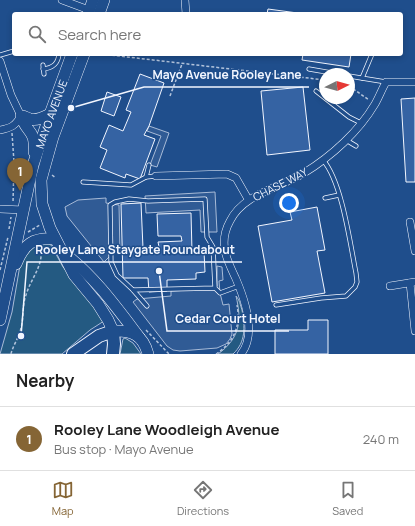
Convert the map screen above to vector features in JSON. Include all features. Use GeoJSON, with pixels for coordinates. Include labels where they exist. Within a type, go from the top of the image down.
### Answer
{"type":"FeatureCollection","features":[{"type":"Feature","properties":{"kind":"highway"},"geometry":{"type":"LineString","coordinates":[[73,354],[99,336],[113,331],[113,354]]}},
{"type":"Feature","properties":{"kind":"main road"},"geometry":{"type":"LineString","coordinates":[[92,10],[104,0]]}},
{"type":"Feature","properties":{"kind":"main road","name":"MAYO AVENUE"},"geometry":{"type":"LineString","coordinates":[[7,280],[18,234],[18,210],[26,198],[33,165],[71,56]]}},
{"type":"Feature","properties":{"kind":"main road","name":"MAYO AVENUE"},"geometry":{"type":"LineString","coordinates":[[61,251],[55,239],[44,224],[41,192],[42,180],[53,137],[83,56]]}},
{"type":"Feature","properties":{"kind":"main road"},"geometry":{"type":"LineString","coordinates":[[33,165],[35,143],[32,133],[22,122],[21,116],[26,116],[30,119],[40,119],[50,114]]}},
{"type":"Feature","properties":{"kind":"main road"},"geometry":{"type":"LineString","coordinates":[[0,320],[7,280],[25,247],[34,240],[41,238],[55,239]]}},
{"type":"Feature","properties":{"kind":"main road"},"geometry":{"type":"LineString","coordinates":[[61,251],[74,275],[104,313],[113,331],[141,332]]}},
{"type":"Feature","properties":{"kind":"main road"},"geometry":{"type":"LineString","coordinates":[[61,251],[79,265],[121,313],[141,332],[148,354]]}},
{"type":"Feature","properties":{"kind":"street"},"geometry":{"type":"LineString","coordinates":[[62,0],[92,10]]}},
{"type":"Feature","properties":{"kind":"street"},"geometry":{"type":"LineString","coordinates":[[185,0],[186,12]]}},
{"type":"Feature","properties":{"kind":"street"},"geometry":{"type":"LineString","coordinates":[[0,61],[11,95],[21,116],[12,128],[0,130]]}},
{"type":"Feature","properties":{"kind":"street"},"geometry":{"type":"LineString","coordinates":[[386,82],[415,82]]}},
{"type":"Feature","properties":{"kind":"street","name":"CHASE WAY"},"geometry":{"type":"LineString","coordinates":[[241,354],[245,349],[248,339],[249,324],[244,301],[225,251],[225,234],[227,227],[236,211],[248,199],[290,181],[323,160],[346,140],[375,104],[386,82]]}},
{"type":"Feature","properties":{"kind":"street"},"geometry":{"type":"LineString","coordinates":[[156,176],[227,174],[236,178],[248,199]]}},
{"type":"Feature","properties":{"kind":"street"},"geometry":{"type":"LineString","coordinates":[[0,209],[18,210]]}},
{"type":"Feature","properties":{"kind":"street"},"geometry":{"type":"LineString","coordinates":[[410,222],[415,251]]}},
{"type":"Feature","properties":{"kind":"street"},"geometry":{"type":"LineString","coordinates":[[390,286],[412,283],[415,331]]}},
{"type":"Feature","properties":{"kind":"lane"},"geometry":{"type":"LineString","coordinates":[[0,55],[12,52]]}},
{"type":"Feature","properties":{"kind":"lane"},"geometry":{"type":"LineString","coordinates":[[43,65],[44,72],[55,65],[59,56]]}},
{"type":"Feature","properties":{"kind":"lane"},"geometry":{"type":"LineString","coordinates":[[362,78],[371,56]]}},
{"type":"Feature","properties":{"kind":"lane"},"geometry":{"type":"LineString","coordinates":[[309,69],[319,71]]}},
{"type":"Feature","properties":{"kind":"lane"},"geometry":{"type":"LineString","coordinates":[[355,77],[386,82]]}},
{"type":"Feature","properties":{"kind":"lane"},"geometry":{"type":"LineString","coordinates":[[316,91],[349,117],[361,123]]}},
{"type":"Feature","properties":{"kind":"lane"},"geometry":{"type":"LineString","coordinates":[[346,140],[356,146]]}},
{"type":"Feature","properties":{"kind":"lane"},"geometry":{"type":"LineString","coordinates":[[276,305],[321,298],[346,296],[355,287],[357,282],[339,195],[332,174],[323,160]]}},
{"type":"Feature","properties":{"kind":"lane"},"geometry":{"type":"LineString","coordinates":[[146,177],[149,165]]}},
{"type":"Feature","properties":{"kind":"lane"},"geometry":{"type":"LineString","coordinates":[[83,182],[131,185],[146,177],[156,176]]}},
{"type":"Feature","properties":{"kind":"lane"},"geometry":{"type":"LineString","coordinates":[[325,198],[339,195]]}},
{"type":"Feature","properties":{"kind":"lane"},"geometry":{"type":"LineString","coordinates":[[147,306],[117,275],[113,268],[110,255],[110,205],[115,202],[129,199],[148,202],[205,199],[208,237],[214,247],[215,288],[220,294],[231,288],[239,286]]}},
{"type":"Feature","properties":{"kind":"lane"},"geometry":{"type":"LineString","coordinates":[[133,290],[215,288]]}},
{"type":"Feature","properties":{"kind":"path"},"geometry":{"type":"LineString","coordinates":[[118,56],[319,79]]}},
{"type":"Feature","properties":{"kind":"path"},"geometry":{"type":"LineString","coordinates":[[170,96],[182,64]]}},
{"type":"Feature","properties":{"kind":"path"},"geometry":{"type":"LineString","coordinates":[[355,90],[375,104]]}},
{"type":"Feature","properties":{"kind":"path"},"geometry":{"type":"LineString","coordinates":[[0,270],[18,210],[12,128]]}},
{"type":"Feature","properties":{"kind":"path"},"geometry":{"type":"LineString","coordinates":[[18,234],[24,234],[44,224]]}},
{"type":"Feature","properties":{"kind":"path"},"geometry":{"type":"LineString","coordinates":[[11,354],[19,338],[22,326],[25,297],[41,264],[41,238],[44,224]]}},
{"type":"Feature","properties":{"kind":"path"},"geometry":{"type":"LineString","coordinates":[[216,354],[232,340],[238,323],[237,306],[231,288]]}},
{"type":"Feature","properties":{"kind":"path"},"geometry":{"type":"LineString","coordinates":[[141,332],[169,354]]}},
{"type":"Feature","properties":{"kind":"shaded area"},"geometry":{"type":"Polygon","coordinates":[[[149,126],[169,133],[157,167],[150,165],[161,136],[147,131],[149,126]]]}},
{"type":"Feature","properties":{"kind":"shaded area"},"geometry":{"type":"Polygon","coordinates":[[[215,192],[217,232],[201,232],[200,210],[146,213],[145,196],[215,192]]]}},
{"type":"Feature","properties":{"kind":"shaded area"},"geometry":{"type":"Polygon","coordinates":[[[106,198],[106,203],[119,205],[120,252],[113,253],[104,262],[67,216],[65,207],[78,200],[106,198]]]}},
{"type":"Feature","properties":{"kind":"shaded area"},"geometry":{"type":"Polygon","coordinates":[[[46,242],[51,245],[63,267],[101,313],[104,321],[90,330],[62,354],[0,354],[12,312],[20,265],[26,253],[32,247],[46,242]]]}},
{"type":"Feature","properties":{"kind":"shaded area"},"geometry":{"type":"Polygon","coordinates":[[[217,266],[222,267],[223,280],[219,281],[223,305],[229,304],[232,334],[230,339],[226,344],[217,348],[180,351],[173,350],[167,346],[133,302],[137,299],[171,296],[171,291],[210,289],[217,286],[217,266]]]}},
{"type":"Feature","properties":{"kind":"shaded area"},"geometry":{"type":"Polygon","coordinates":[[[236,296],[242,310],[244,334],[240,344],[233,354],[218,354],[231,342],[238,328],[239,313],[236,296]]]}},
{"type":"Feature","properties":{"kind":"shaded area"},"geometry":{"type":"Polygon","coordinates":[[[125,338],[133,343],[141,354],[120,354],[123,339],[125,338]]]}},
{"type":"Feature","properties":{"kind":"building"},"geometry":{"type":"Polygon","coordinates":[[[268,9],[290,12],[267,12],[268,9]]]}},
{"type":"Feature","properties":{"kind":"building"},"geometry":{"type":"Polygon","coordinates":[[[303,56],[351,56],[349,67],[302,60],[303,56]]]}},
{"type":"Feature","properties":{"kind":"building"},"geometry":{"type":"Polygon","coordinates":[[[140,74],[164,83],[149,126],[144,135],[155,139],[140,179],[126,174],[125,178],[100,168],[107,150],[100,147],[109,125],[123,131],[131,112],[126,110],[140,74]]]}},
{"type":"Feature","properties":{"kind":"building"},"geometry":{"type":"Polygon","coordinates":[[[303,87],[310,150],[267,155],[261,91],[303,87]]]}},
{"type":"Feature","properties":{"kind":"building"},"geometry":{"type":"Polygon","coordinates":[[[107,92],[121,97],[114,116],[101,111],[107,92]]]}},
{"type":"Feature","properties":{"kind":"building"},"geometry":{"type":"Polygon","coordinates":[[[415,98],[415,182],[406,182],[401,99],[415,98]]]}},
{"type":"Feature","properties":{"kind":"building"},"geometry":{"type":"Polygon","coordinates":[[[141,203],[143,248],[159,247],[158,242],[182,241],[181,236],[158,236],[157,214],[191,213],[192,252],[204,251],[205,272],[196,273],[196,279],[167,280],[167,291],[149,292],[148,278],[123,278],[121,204],[141,203]]]}},
{"type":"Feature","properties":{"kind":"building"},"geometry":{"type":"Polygon","coordinates":[[[317,207],[325,250],[317,251],[325,293],[272,302],[258,226],[292,220],[290,212],[317,207]]]}},
{"type":"Feature","properties":{"kind":"building"},"geometry":{"type":"Polygon","coordinates":[[[308,320],[328,320],[328,354],[275,354],[275,330],[308,330],[308,320]]]}},
{"type":"Feature","properties":{"kind":"place","name":"Mayo Avenue Rooley Lane"},"geometry":{"type":"Point","coordinates":[71,108]}},
{"type":"Feature","properties":{"kind":"place","name":"Rooley Lane Woodleigh Avenue"},"geometry":{"type":"Point","coordinates":[20,191]}},
{"type":"Feature","properties":{"kind":"place","name":"Cedar Court Hotel"},"geometry":{"type":"Point","coordinates":[159,271]}},
{"type":"Feature","properties":{"kind":"place","name":"Rooley Lane Staygate Roundabout"},"geometry":{"type":"Point","coordinates":[21,336]}}]}
